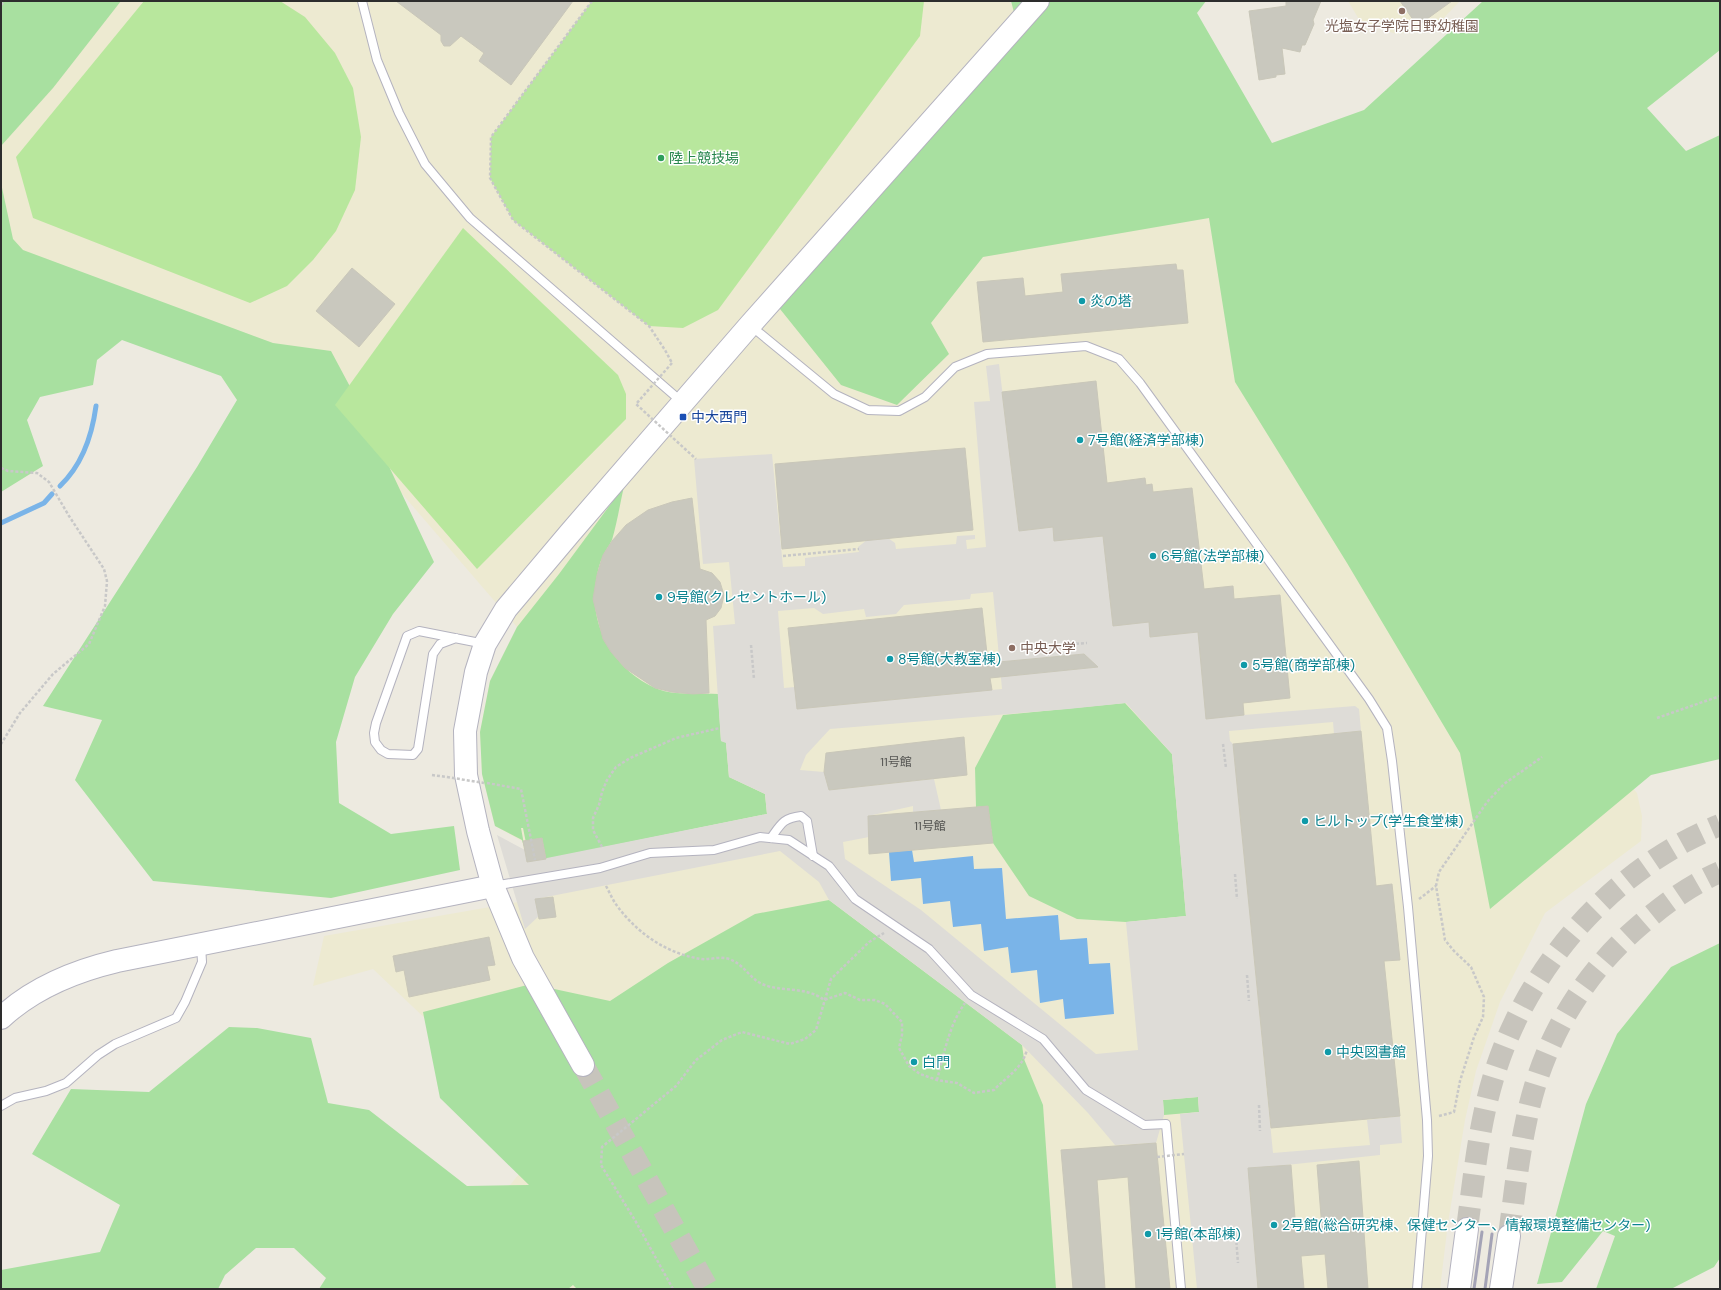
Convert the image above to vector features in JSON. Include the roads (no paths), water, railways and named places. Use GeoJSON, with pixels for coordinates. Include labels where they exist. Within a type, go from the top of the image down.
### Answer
{"type":"FeatureCollection","features":[{"type":"Feature","properties":{"kind":"street"},"geometry":{"type":"LineString","coordinates":[[583,1065],[523,958],[493,886],[478,831],[466,775],[464,753],[465,731],[470,700],[476,672],[486,644],[506,609],[538,570],[750,325],[1038,1]]}},
{"type":"Feature","properties":{"kind":"street"},"geometry":{"type":"LineString","coordinates":[[1,1018],[33,994],[58,981],[87,969],[117,961],[493,886]]}},
{"type":"Feature","properties":{"kind":"street"},"geometry":{"type":"LineString","coordinates":[[1459,1289],[1467,1230]]}},
{"type":"Feature","properties":{"kind":"street"},"geometry":{"type":"LineString","coordinates":[[1501,1289],[1509,1236]]}},
{"type":"Feature","properties":{"kind":"lane"},"geometry":{"type":"LineString","coordinates":[[362,1],[377,60],[399,113],[425,164],[470,218],[682,403]]}},
{"type":"Feature","properties":{"kind":"lane"},"geometry":{"type":"LineString","coordinates":[[750,325],[834,394],[868,410],[899,411],[925,397],[955,367],[987,354],[1086,346],[1119,360],[1140,383],[1369,699],[1387,728],[1392,761],[1408,907],[1427,1120],[1428,1156],[1417,1289]]}},
{"type":"Feature","properties":{"kind":"lane"},"geometry":{"type":"LineString","coordinates":[[456,638],[440,644],[433,654],[418,749],[413,755],[388,754],[381,750],[375,742],[376,723],[407,636],[419,631],[456,638],[486,644]]}},
{"type":"Feature","properties":{"kind":"lane"},"geometry":{"type":"LineString","coordinates":[[771,838],[781,823],[789,817],[801,816],[807,821],[813,856]]}},
{"type":"Feature","properties":{"kind":"lane"},"geometry":{"type":"LineString","coordinates":[[493,886],[600,868],[650,853],[714,850],[760,837],[789,840],[829,866],[855,899],[929,949],[971,995],[1043,1039],[1086,1090],[1144,1125],[1166,1124],[1181,1289]]}},
{"type":"Feature","properties":{"kind":"lane"},"geometry":{"type":"LineString","coordinates":[[1,1106],[15,1098],[46,1091],[66,1083],[98,1055],[115,1044],[176,1018],[185,1002],[202,962],[201,945]]}},
{"type":"Feature","properties":{"kind":"water"},"geometry":{"type":"Polygon","coordinates":[[[912,850],[914,862],[973,856],[974,869],[1002,868],[1006,919],[1058,915],[1060,940],[1087,938],[1089,964],[1110,963],[1114,1014],[1065,1019],[1063,999],[1040,1003],[1037,970],[1011,973],[1008,947],[984,951],[981,924],[953,927],[950,901],[923,904],[921,878],[891,881],[889,852],[912,850]]]}},
{"type":"Feature","properties":{"kind":"waterway"},"geometry":{"type":"LineString","coordinates":[[60,486],[68,478],[85,449],[92,428],[96,406]]}},
{"type":"Feature","properties":{"kind":"waterway"},"geometry":{"type":"LineString","coordinates":[[1,523],[44,503],[52,494]]}},
{"type":"Feature","properties":{"kind":"tunnel"},"geometry":{"type":"LineString","coordinates":[[1467,1229],[1481,1129],[1490,1089],[1511,1030],[1531,992],[1554,956],[1581,923],[1612,893],[1645,866],[1681,843],[1720,825]]}},
{"type":"Feature","properties":{"kind":"tunnel"},"geometry":{"type":"LineString","coordinates":[[1509,1236],[1516,1179],[1526,1122],[1533,1094],[1542,1066],[1566,1014],[1581,990],[1599,967],[1639,926],[1677,896],[1720,872]]}},
{"type":"Feature","properties":{"kind":"tunnel"},"geometry":{"type":"LineString","coordinates":[[583,1065],[708,1289]]}},
{"type":"Feature","properties":{"kind":"railway"},"geometry":{"type":"LineString","coordinates":[[1474,1289],[1482,1232]]}},
{"type":"Feature","properties":{"kind":"railway"},"geometry":{"type":"LineString","coordinates":[[1485,1289],[1492,1234]]}},
{"type":"Feature","properties":{"kind":"place","name":"光塩女子学院日野幼稚園"},"geometry":{"type":"Point","coordinates":[1402,11]}},
{"type":"Feature","properties":{"kind":"place","name":"陸上競技場"},"geometry":{"type":"Point","coordinates":[661,158]}},
{"type":"Feature","properties":{"kind":"place","name":"炎の塔"},"geometry":{"type":"Point","coordinates":[1082,301]}},
{"type":"Feature","properties":{"kind":"place","name":"中大西門"},"geometry":{"type":"Point","coordinates":[683,417]}},
{"type":"Feature","properties":{"kind":"place","name":"7号館(経済学部棟)"},"geometry":{"type":"Point","coordinates":[1080,440]}},
{"type":"Feature","properties":{"kind":"place","name":"6号館(法学部棟)"},"geometry":{"type":"Point","coordinates":[1153,556]}},
{"type":"Feature","properties":{"kind":"place","name":"9号館(クレセントホール)"},"geometry":{"type":"Point","coordinates":[659,597]}},
{"type":"Feature","properties":{"kind":"place","name":"中央大学"},"geometry":{"type":"Point","coordinates":[1012,648]}},
{"type":"Feature","properties":{"kind":"place","name":"8号館(大教室棟)"},"geometry":{"type":"Point","coordinates":[890,659]}},
{"type":"Feature","properties":{"kind":"place","name":"5号館(商学部棟)"},"geometry":{"type":"Point","coordinates":[1244,665]}},
{"type":"Feature","properties":{"kind":"place","name":"ヒルトップ(学生食堂棟)"},"geometry":{"type":"Point","coordinates":[1305,821]}},
{"type":"Feature","properties":{"kind":"place","name":"中央図書館"},"geometry":{"type":"Point","coordinates":[1328,1052]}},
{"type":"Feature","properties":{"kind":"place","name":"白門"},"geometry":{"type":"Point","coordinates":[914,1062]}},
{"type":"Feature","properties":{"kind":"place","name":"2号館(総合研究棟、保健センター、情報環境整備センター)"},"geometry":{"type":"Point","coordinates":[1274,1225]}},
{"type":"Feature","properties":{"kind":"place","name":"1号館(本部棟)"},"geometry":{"type":"Point","coordinates":[1148,1234]}}]}
